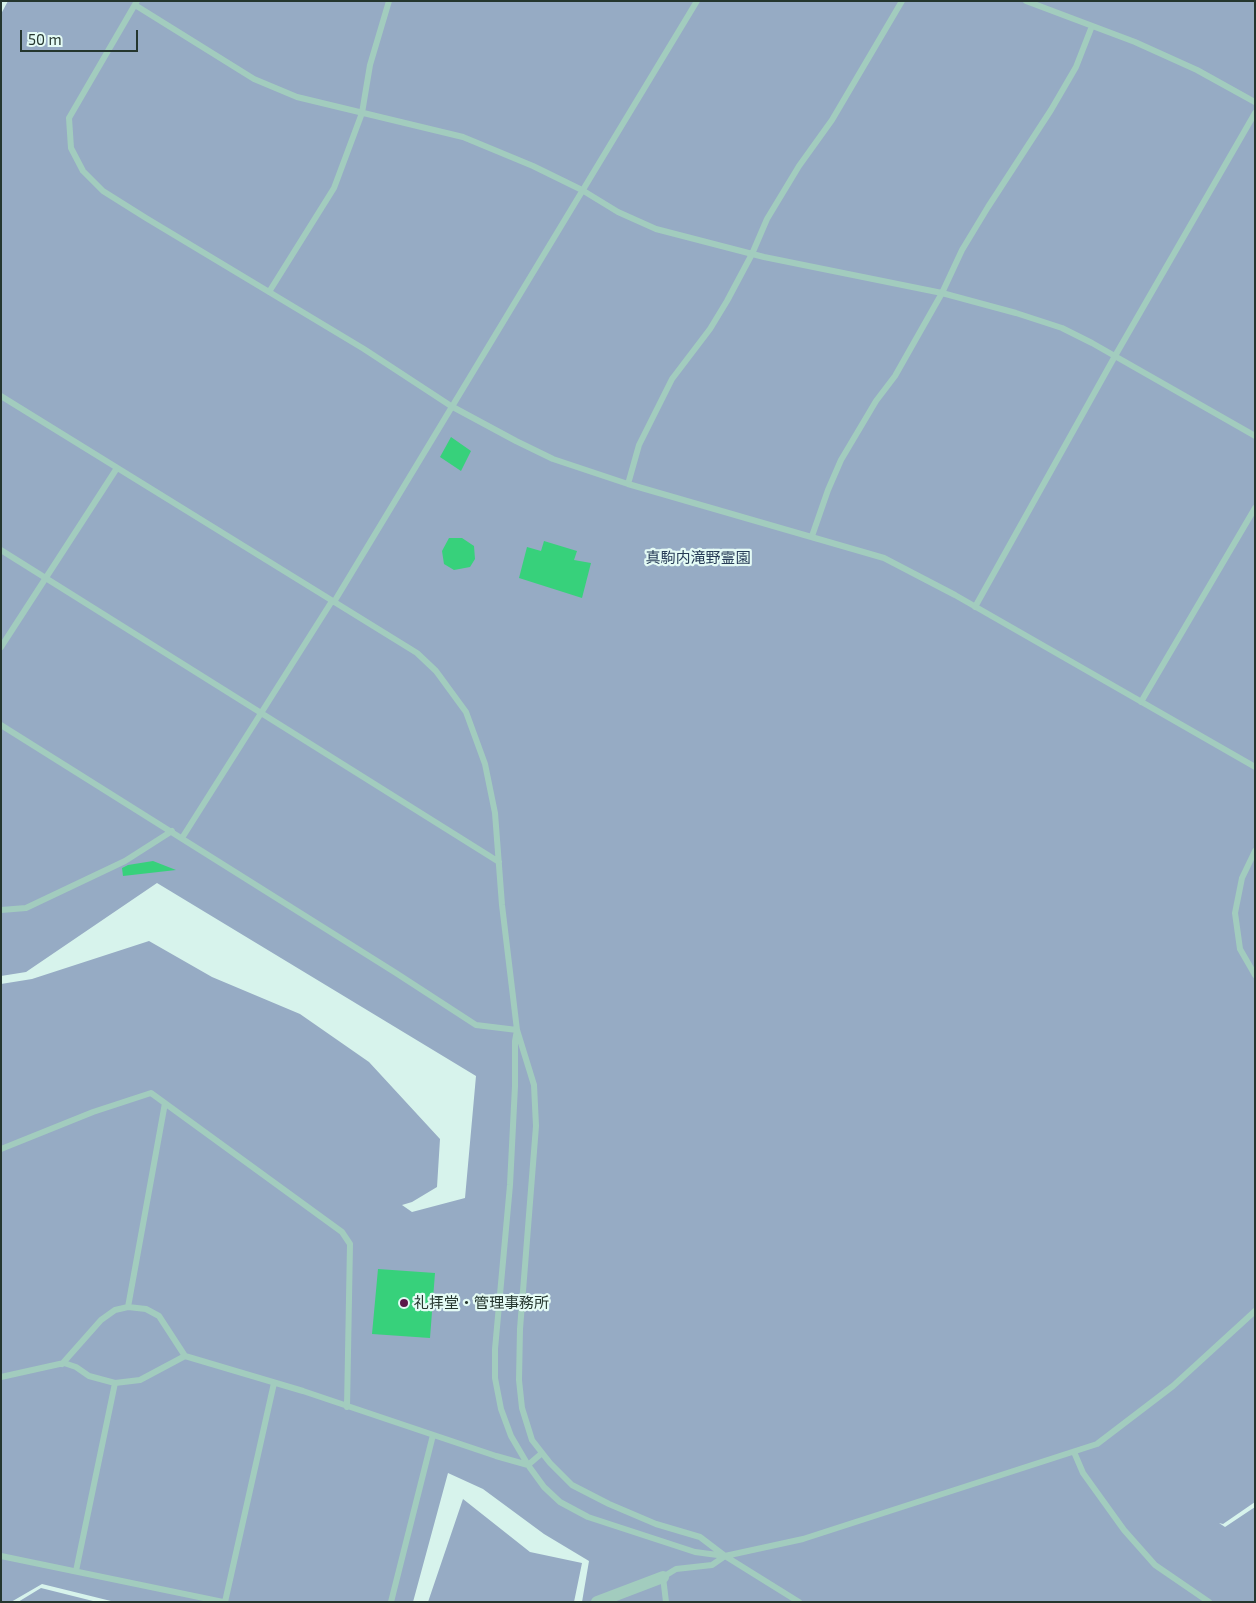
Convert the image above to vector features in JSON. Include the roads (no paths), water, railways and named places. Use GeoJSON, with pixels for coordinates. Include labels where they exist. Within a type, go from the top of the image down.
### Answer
{"type":"FeatureCollection","features":[{"type":"Feature","properties":{"kind":"street"},"geometry":{"type":"LineString","coordinates":[[598,1602],[663,1577]]}},
{"type":"Feature","properties":{"kind":"lane"},"geometry":{"type":"LineString","coordinates":[[270,292],[334,188],[362,113],[370,65],[389,1]]}},
{"type":"Feature","properties":{"kind":"lane"},"geometry":{"type":"LineString","coordinates":[[182,838],[333,602],[697,1]]}},
{"type":"Feature","properties":{"kind":"lane"},"geometry":{"type":"LineString","coordinates":[[628,484],[639,446],[672,379],[710,328],[752,254],[767,219],[799,166],[832,120],[902,1]]}},
{"type":"Feature","properties":{"kind":"lane"},"geometry":{"type":"LineString","coordinates":[[1026,1],[1135,42],[1197,70],[1255,102]]}},
{"type":"Feature","properties":{"kind":"lane"},"geometry":{"type":"LineString","coordinates":[[1255,436],[1062,328],[1016,313],[942,293],[752,254],[656,229],[618,212],[582,190],[533,166],[463,138],[297,97],[254,79],[136,3],[69,118],[71,148],[83,171],[103,191],[364,349],[451,406],[553,459],[628,484],[884,558],[975,607],[1255,767]]}},
{"type":"Feature","properties":{"kind":"lane"},"geometry":{"type":"LineString","coordinates":[[812,536],[828,490],[842,460],[942,293],[962,250],[1051,110],[1076,67],[1092,26]]}},
{"type":"Feature","properties":{"kind":"lane"},"geometry":{"type":"LineString","coordinates":[[975,607],[1115,356],[1255,113]]}},
{"type":"Feature","properties":{"kind":"lane"},"geometry":{"type":"LineString","coordinates":[[1,396],[417,653],[436,670],[466,712],[485,764],[495,813],[517,1030],[534,1084],[536,1126],[520,1329],[519,1380],[522,1408],[532,1440],[572,1485],[609,1504],[656,1524],[700,1537],[725,1556],[799,1602]]}},
{"type":"Feature","properties":{"kind":"lane"},"geometry":{"type":"LineString","coordinates":[[1,647],[117,468]]}},
{"type":"Feature","properties":{"kind":"lane"},"geometry":{"type":"LineString","coordinates":[[1141,702],[1255,508]]}},
{"type":"Feature","properties":{"kind":"lane"},"geometry":{"type":"LineString","coordinates":[[1,550],[499,862]]}},
{"type":"Feature","properties":{"kind":"lane"},"geometry":{"type":"LineString","coordinates":[[1,726],[182,838],[476,1025],[517,1030]]}},
{"type":"Feature","properties":{"kind":"lane"},"geometry":{"type":"LineString","coordinates":[[1,910],[26,908],[124,861],[172,832]]}},
{"type":"Feature","properties":{"kind":"lane"},"geometry":{"type":"LineString","coordinates":[[1255,851],[1242,878],[1235,913],[1240,949],[1255,975]]}},
{"type":"Feature","properties":{"kind":"lane"},"geometry":{"type":"LineString","coordinates":[[517,1030],[515,1041],[515,1086],[510,1186],[495,1349],[495,1378],[501,1409],[508,1427],[528,1465],[544,1487],[560,1502],[588,1517],[696,1552],[725,1556],[803,1539],[1097,1444],[1173,1386],[1255,1311]]}},
{"type":"Feature","properties":{"kind":"lane"},"geometry":{"type":"LineString","coordinates":[[1,1149],[93,1112],[151,1093],[342,1232],[350,1244],[347,1406]]}},
{"type":"Feature","properties":{"kind":"lane"},"geometry":{"type":"LineString","coordinates":[[128,1307],[165,1103]]}},
{"type":"Feature","properties":{"kind":"lane"},"geometry":{"type":"LineString","coordinates":[[62,1364],[101,1320],[115,1310],[128,1307],[146,1309],[159,1316],[185,1356],[528,1465]]}},
{"type":"Feature","properties":{"kind":"lane"},"geometry":{"type":"LineString","coordinates":[[1,1377],[62,1364],[76,1367],[89,1376],[115,1382],[140,1380],[185,1356]]}},
{"type":"Feature","properties":{"kind":"lane"},"geometry":{"type":"LineString","coordinates":[[76,1571],[115,1382]]}},
{"type":"Feature","properties":{"kind":"lane"},"geometry":{"type":"LineString","coordinates":[[1,1556],[224,1602],[274,1383]]}},
{"type":"Feature","properties":{"kind":"lane"},"geometry":{"type":"LineString","coordinates":[[392,1602],[433,1435]]}},
{"type":"Feature","properties":{"kind":"lane"},"geometry":{"type":"LineString","coordinates":[[1074,1452],[1083,1473],[1124,1530],[1155,1565],[1209,1602]]}},
{"type":"Feature","properties":{"kind":"lane"},"geometry":{"type":"LineString","coordinates":[[528,1465],[542,1453]]}},
{"type":"Feature","properties":{"kind":"lane"},"geometry":{"type":"LineString","coordinates":[[666,1602],[663,1577],[676,1569],[712,1565],[725,1556]]}},
{"type":"Feature","properties":{"kind":"place","name":"礼拝堂・管理事務所"},"geometry":{"type":"Point","coordinates":[404,1303]}},
{"type":"Feature","properties":{"kind":"park label","name":"真駒内滝野霊園"},"geometry":{"type":"Point","coordinates":[698,558]}}]}
